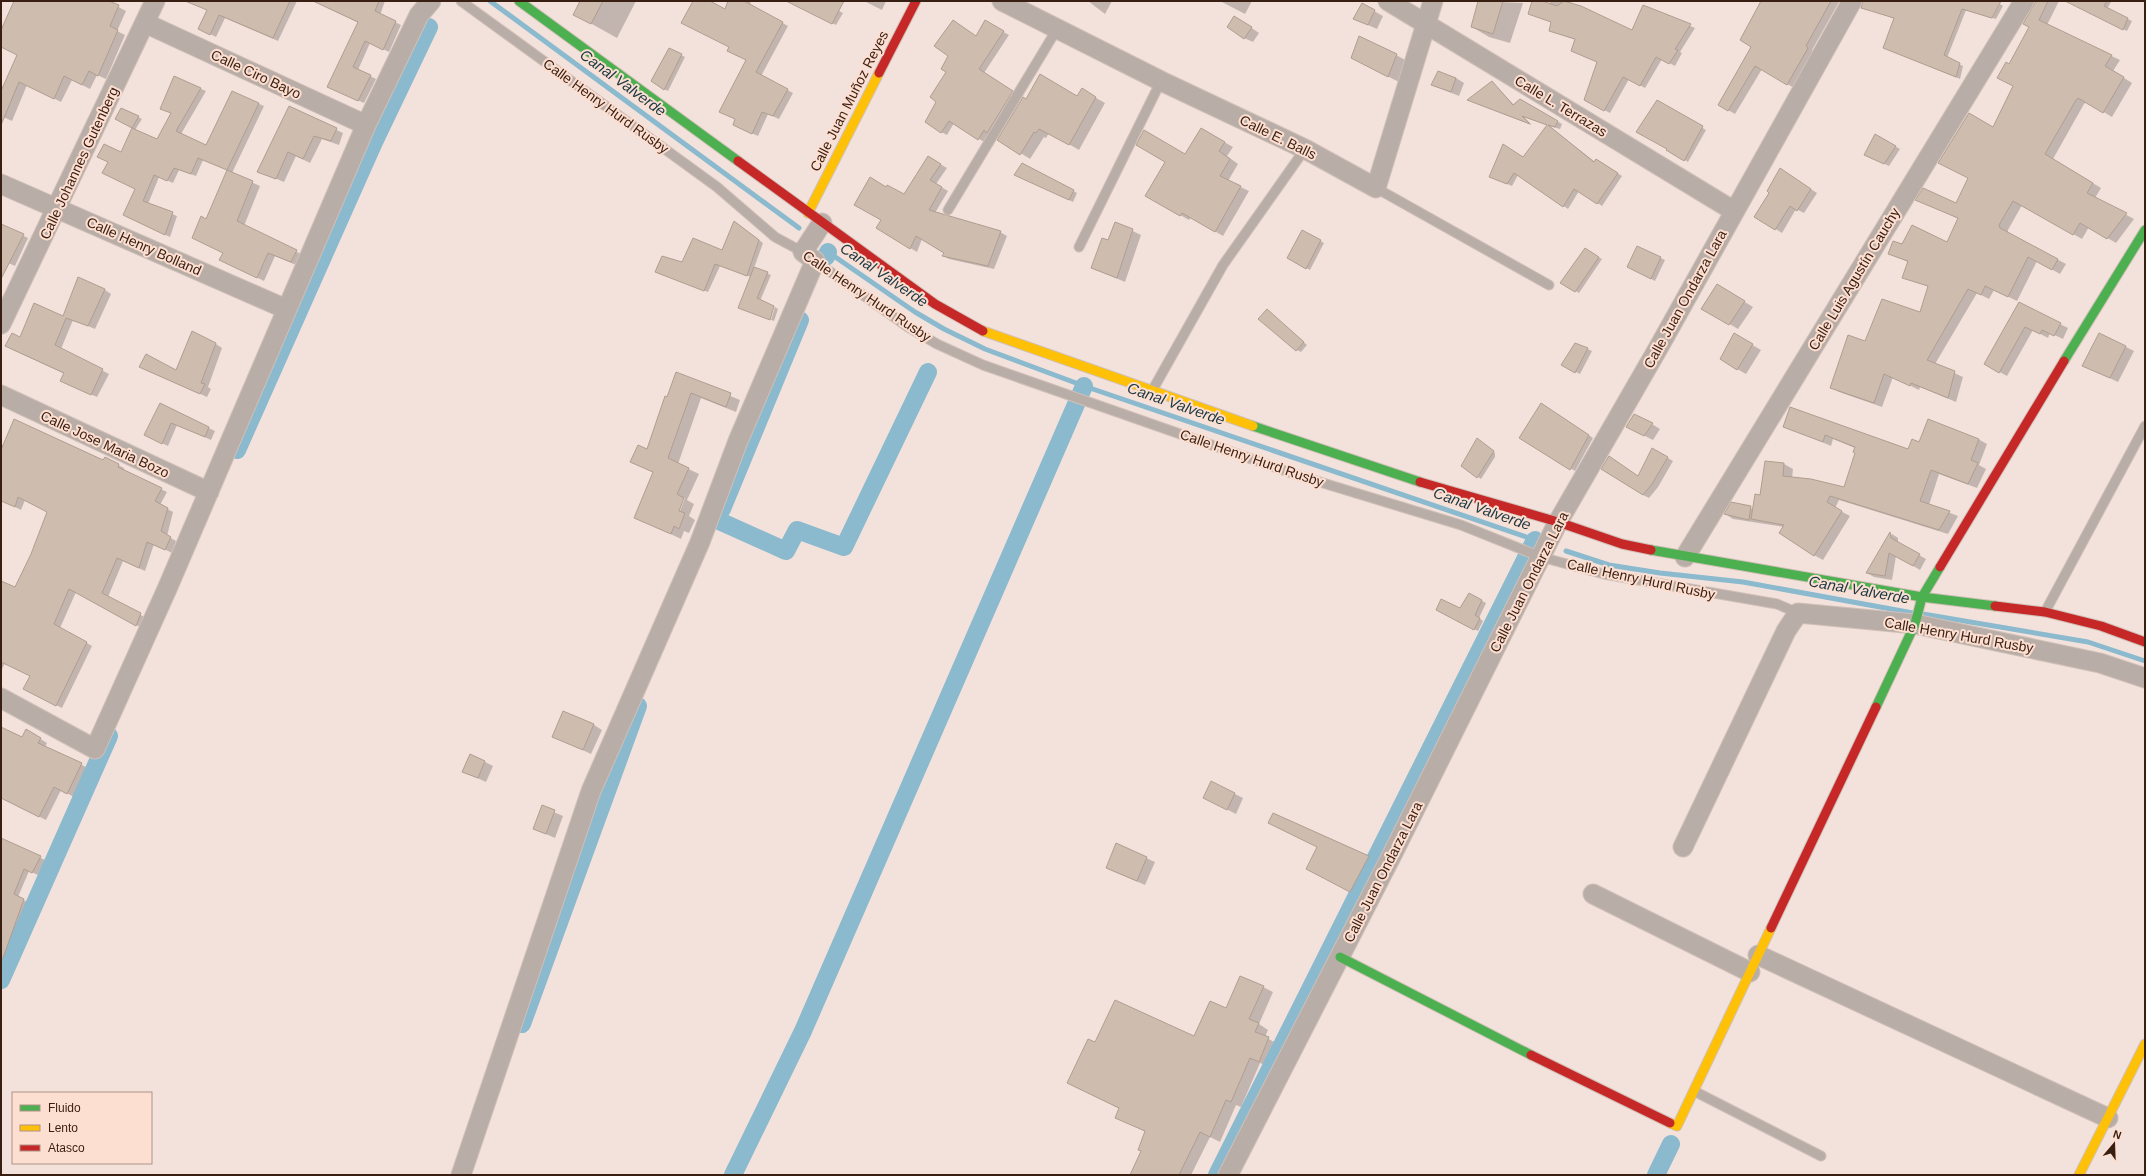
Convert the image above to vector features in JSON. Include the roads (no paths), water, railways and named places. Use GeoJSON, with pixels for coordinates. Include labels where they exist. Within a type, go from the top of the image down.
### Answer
{"type":"FeatureCollection","features":[{"type":"Feature","properties":{"kind":"street","name":"Calle Johannes Gutenberg"},"geometry":{"type":"LineString","coordinates":[[1,324],[155,1]]}},
{"type":"Feature","properties":{"kind":"street"},"geometry":{"type":"LineString","coordinates":[[1,698],[95,749],[209,492],[366,125],[419,15],[431,1]]}},
{"type":"Feature","properties":{"kind":"street"},"geometry":{"type":"LineString","coordinates":[[518,1],[935,304],[983,331],[1369,466],[1558,522],[1622,544],[1685,557],[1922,597],[2045,612],[2101,626],[2145,642]]}},
{"type":"Feature","properties":{"kind":"street","name":"Calle Juan Muñoz Reyes"},"geometry":{"type":"LineString","coordinates":[[815,218],[916,1]]}},
{"type":"Feature","properties":{"kind":"street","name":"Calle E. Balls"},"geometry":{"type":"LineString","coordinates":[[1002,1],[1161,81],[1305,149],[1376,188]]}},
{"type":"Feature","properties":{"kind":"street","name":"Calle L. Terrazas"},"geometry":{"type":"LineString","coordinates":[[1388,1],[1427,23],[1734,211]]}},
{"type":"Feature","properties":{"kind":"street"},"geometry":{"type":"LineString","coordinates":[[1376,188],[1433,1]]}},
{"type":"Feature","properties":{"kind":"street","name":"Calle Juan Ondarza Lara"},"geometry":{"type":"LineString","coordinates":[[1228,1175],[1340,957],[1558,522],[1660,345],[1852,1]]}},
{"type":"Feature","properties":{"kind":"street","name":"Calle Luis Agustín Cauchy"},"geometry":{"type":"LineString","coordinates":[[1685,557],[2024,1]]}},
{"type":"Feature","properties":{"kind":"street","name":"Calle Ciro Bayo"},"geometry":{"type":"LineString","coordinates":[[145,23],[366,125]]}},
{"type":"Feature","properties":{"kind":"street","name":"Calle Henry Bolland"},"geometry":{"type":"LineString","coordinates":[[1,184],[286,309]]}},
{"type":"Feature","properties":{"kind":"street"},"geometry":{"type":"LineString","coordinates":[[461,1175],[591,791],[700,542],[809,256],[815,218]]}},
{"type":"Feature","properties":{"kind":"street"},"geometry":{"type":"LineString","coordinates":[[1340,957],[1509,1046],[1677,1126],[1915,624],[1922,597],[2087,322],[2145,230]]}},
{"type":"Feature","properties":{"kind":"street","name":"Calle Jose Maria Bozo"},"geometry":{"type":"LineString","coordinates":[[1,395],[209,492]]}},
{"type":"Feature","properties":{"kind":"street"},"geometry":{"type":"LineString","coordinates":[[1683,848],[1786,631],[1798,613]]}},
{"type":"Feature","properties":{"kind":"street","name":"Calle Henry Hurd Rusby"},"geometry":{"type":"LineString","coordinates":[[1798,613],[1915,624],[2100,663],[2145,678]]}},
{"type":"Feature","properties":{"kind":"street"},"geometry":{"type":"LineString","coordinates":[[1594,894],[1750,972]]}},
{"type":"Feature","properties":{"kind":"street"},"geometry":{"type":"LineString","coordinates":[[1758,955],[2108,1118]]}},
{"type":"Feature","properties":{"kind":"street"},"geometry":{"type":"LineString","coordinates":[[2080,1175],[2145,1044]]}},
{"type":"Feature","properties":{"kind":"lane","name":"Calle Henry Hurd Rusby"},"geometry":{"type":"LineString","coordinates":[[461,1],[717,187],[775,237],[809,256],[908,327],[937,344],[983,365],[1300,476],[1461,525],[1541,556],[1604,574],[1777,604],[1798,613]]}},
{"type":"Feature","properties":{"kind":"lane"},"geometry":{"type":"LineString","coordinates":[[948,210],[1057,29]]}},
{"type":"Feature","properties":{"kind":"lane"},"geometry":{"type":"LineString","coordinates":[[1078,247],[1161,81]]}},
{"type":"Feature","properties":{"kind":"lane"},"geometry":{"type":"LineString","coordinates":[[1152,391],[1223,265],[1305,149]]}},
{"type":"Feature","properties":{"kind":"lane","name":"Calle E. Balls"},"geometry":{"type":"LineString","coordinates":[[1376,188],[1549,285]]}},
{"type":"Feature","properties":{"kind":"lane"},"geometry":{"type":"LineString","coordinates":[[2045,612],[2145,426]]}},
{"type":"Feature","properties":{"kind":"lane"},"geometry":{"type":"LineString","coordinates":[[1694,1091],[1821,1156]]}},
{"type":"Feature","properties":{"kind":"waterway","name":"Canal Valverde"},"geometry":{"type":"LineString","coordinates":[[490,1],[799,228]]}},
{"type":"Feature","properties":{"kind":"waterway"},"geometry":{"type":"LineString","coordinates":[[237,450],[374,142],[429,27]]}},
{"type":"Feature","properties":{"kind":"waterway","name":"Canal Valverde"},"geometry":{"type":"LineString","coordinates":[[828,252],[915,312],[944,329],[985,349],[1084,386],[1535,540]]}},
{"type":"Feature","properties":{"kind":"waterway","name":"Canal Valverde"},"geometry":{"type":"LineString","coordinates":[[826,257],[828,252]]}},
{"type":"Feature","properties":{"kind":"waterway"},"geometry":{"type":"LineString","coordinates":[[722,509],[800,320]]}},
{"type":"Feature","properties":{"kind":"waterway"},"geometry":{"type":"LineString","coordinates":[[717,520],[786,551],[797,530],[844,547],[928,372]]}},
{"type":"Feature","properties":{"kind":"waterway"},"geometry":{"type":"LineString","coordinates":[[733,1175],[803,1031],[1084,386]]}},
{"type":"Feature","properties":{"kind":"waterway"},"geometry":{"type":"LineString","coordinates":[[1217,1175],[1535,540]]}},
{"type":"Feature","properties":{"kind":"waterway","name":"Canal Valverde"},"geometry":{"type":"LineString","coordinates":[[1566,551],[1609,565],[1660,573],[1743,582],[1913,613]]}},
{"type":"Feature","properties":{"kind":"waterway","name":"Canal Valverde"},"geometry":{"type":"LineString","coordinates":[[1923,614],[2088,642],[2145,661]]}},
{"type":"Feature","properties":{"kind":"waterway"},"geometry":{"type":"LineString","coordinates":[[522,1024],[638,706]]}},
{"type":"Feature","properties":{"kind":"waterway"},"geometry":{"type":"LineString","coordinates":[[1,980],[109,736]]}},
{"type":"Feature","properties":{"kind":"waterway"},"geometry":{"type":"LineString","coordinates":[[1656,1175],[1671,1144]]}}]}
